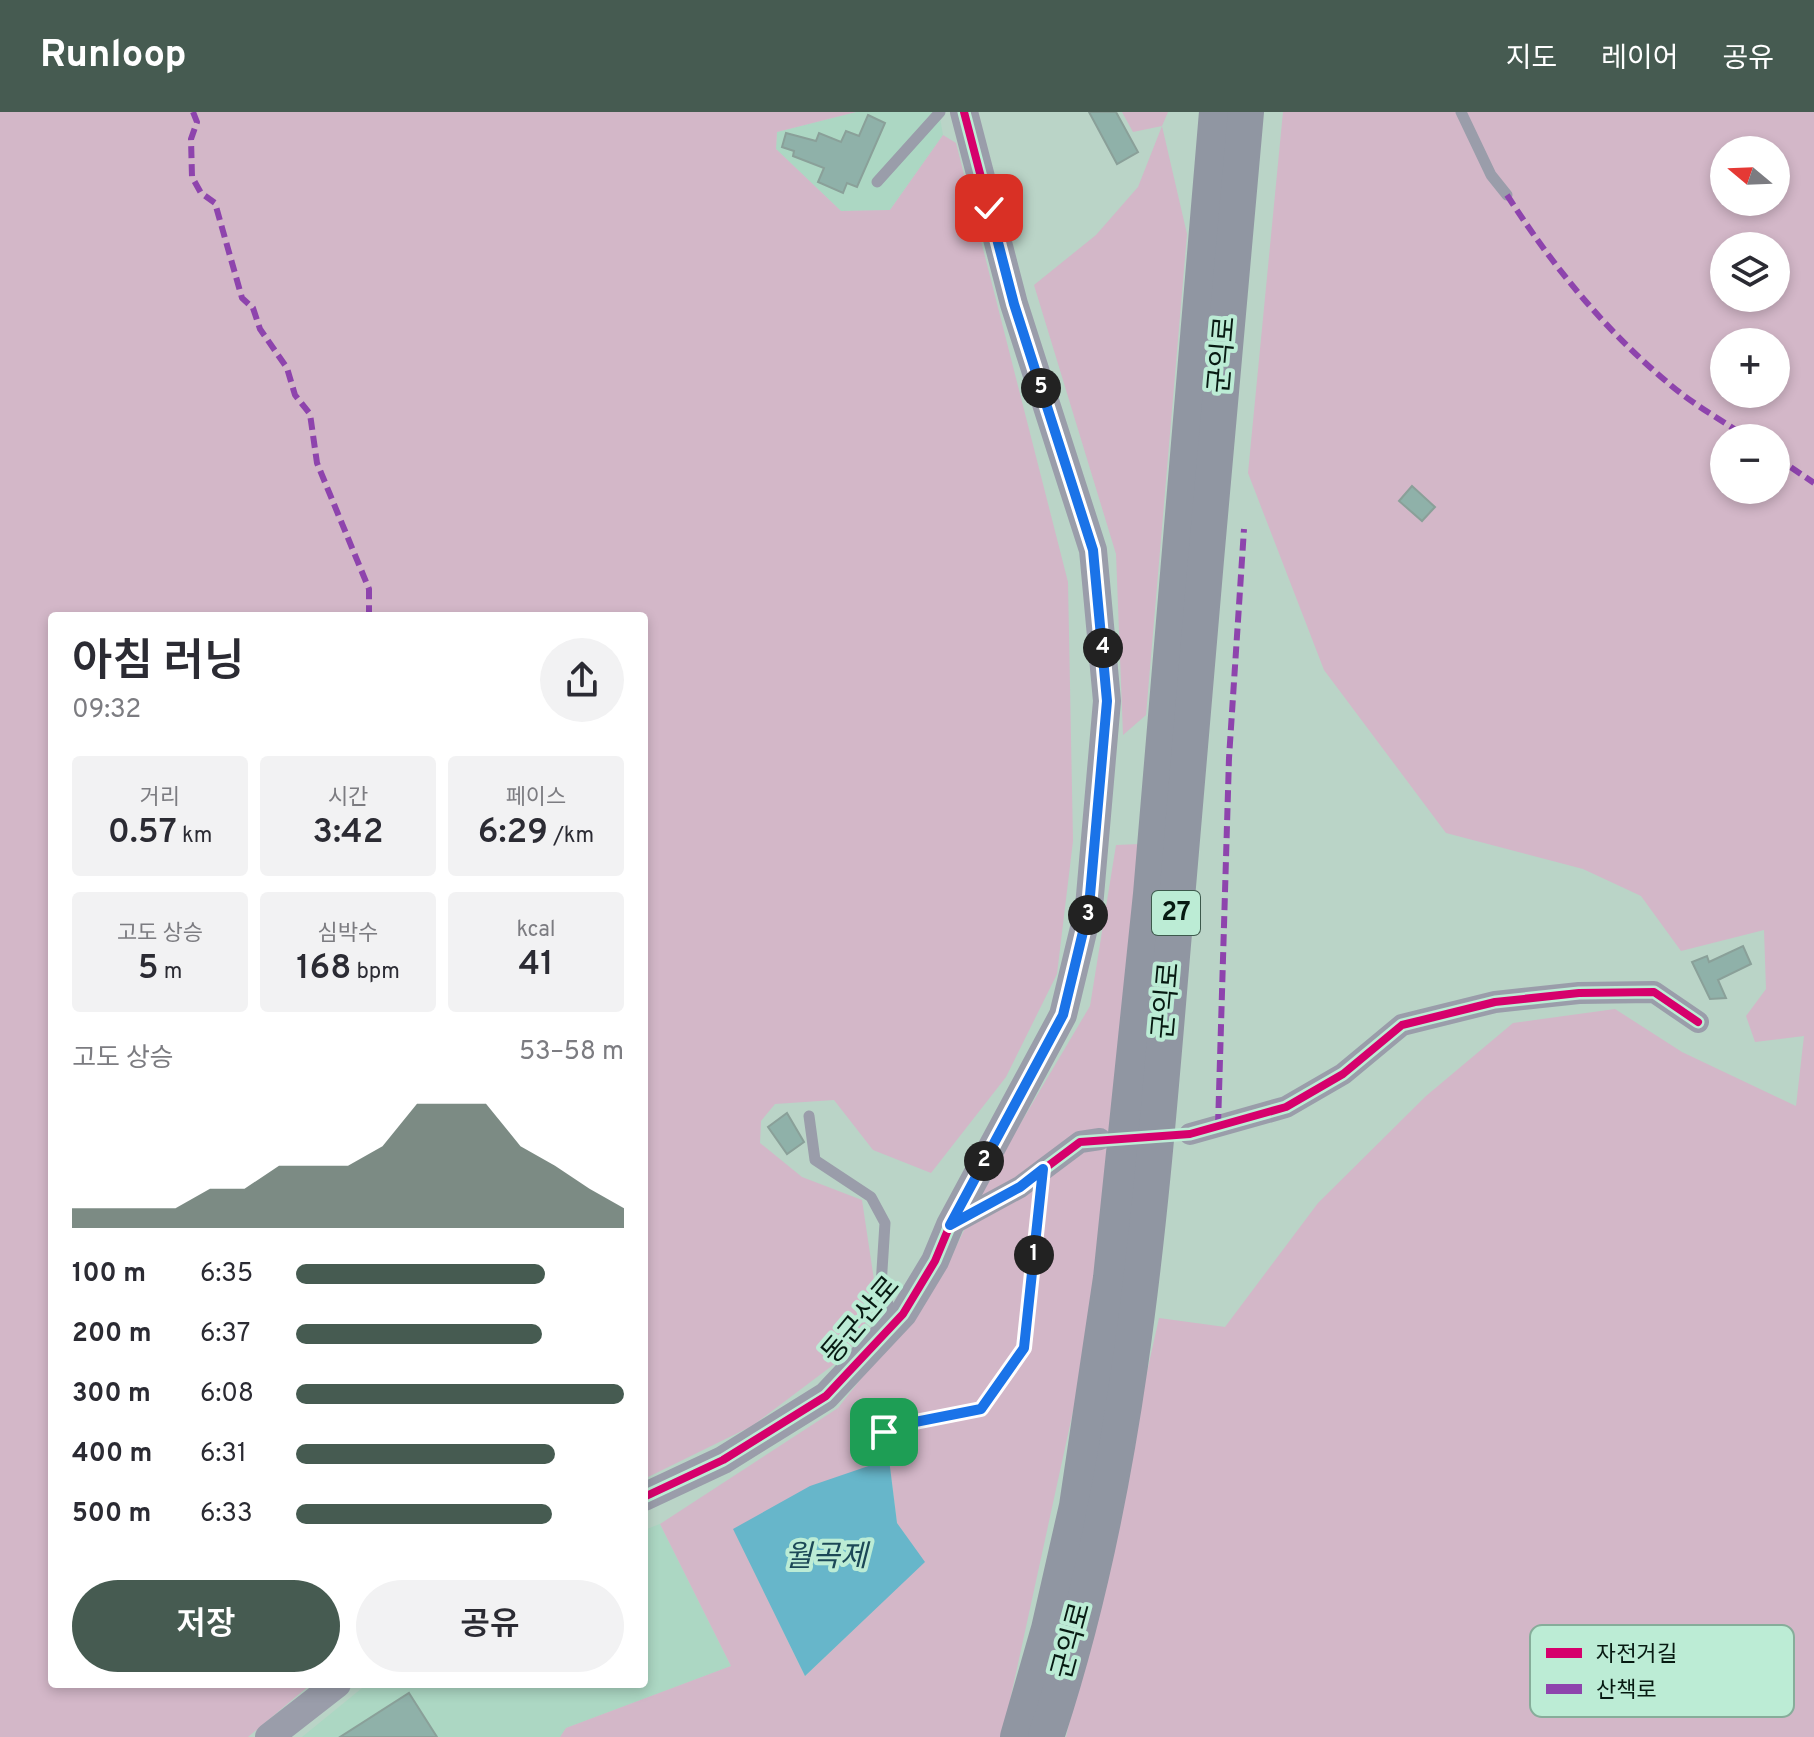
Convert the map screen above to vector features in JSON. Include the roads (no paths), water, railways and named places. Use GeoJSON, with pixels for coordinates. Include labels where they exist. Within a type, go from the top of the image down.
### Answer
{"type":"FeatureCollection","features":[{"type":"Feature","properties":{"kind":"highway","name":"군익로"},"geometry":{"type":"LineString","coordinates":[[1018,1737],[1049,1629],[1077,1506],[1111,1278],[1151,894],[1217,112]]}},
{"type":"Feature","properties":{"kind":"highway","name":"군익로"},"geometry":{"type":"LineString","coordinates":[[1046,1737],[1095,1556],[1118,1435],[1154,1167],[1246,112]]}},
{"type":"Feature","properties":{"kind":"street","name":"동군산로"},"geometry":{"type":"LineString","coordinates":[[648,1495],[723,1460],[826,1396],[895,1322],[935,1261],[950,1225],[1063,1015],[1089,907],[1107,701],[1093,550],[1014,304],[964,112]]}},
{"type":"Feature","properties":{"kind":"street"},"geometry":{"type":"LineString","coordinates":[[1190,1134],[1286,1107],[1343,1074],[1402,1025],[1495,1002],[1579,993],[1654,992],[1698,1022]]}},
{"type":"Feature","properties":{"kind":"street"},"geometry":{"type":"LineString","coordinates":[[950,1225],[1020,1187],[1080,1142],[1100,1139]]}},
{"type":"Feature","properties":{"kind":"street"},"geometry":{"type":"LineString","coordinates":[[269,1737],[332,1688]]}},
{"type":"Feature","properties":{"kind":"lane"},"geometry":{"type":"LineString","coordinates":[[877,182],[940,112]]}},
{"type":"Feature","properties":{"kind":"lane"},"geometry":{"type":"LineString","coordinates":[[1461,112],[1491,175],[1507,195]]}},
{"type":"Feature","properties":{"kind":"lane"},"geometry":{"type":"LineString","coordinates":[[809,1116],[815,1160],[871,1197],[885,1223],[881,1286],[895,1322]]}},
{"type":"Feature","properties":{"kind":"lane"},"geometry":{"type":"LineString","coordinates":[[884,1432],[905,1424],[981,1409],[1024,1348],[1043,1169]]}},
{"type":"Feature","properties":{"kind":"water","name":"월곡제"},"geometry":{"type":"Polygon","coordinates":[[[889,1459],[897,1523],[925,1562],[805,1676],[733,1529],[810,1486],[889,1459]]]}}]}
